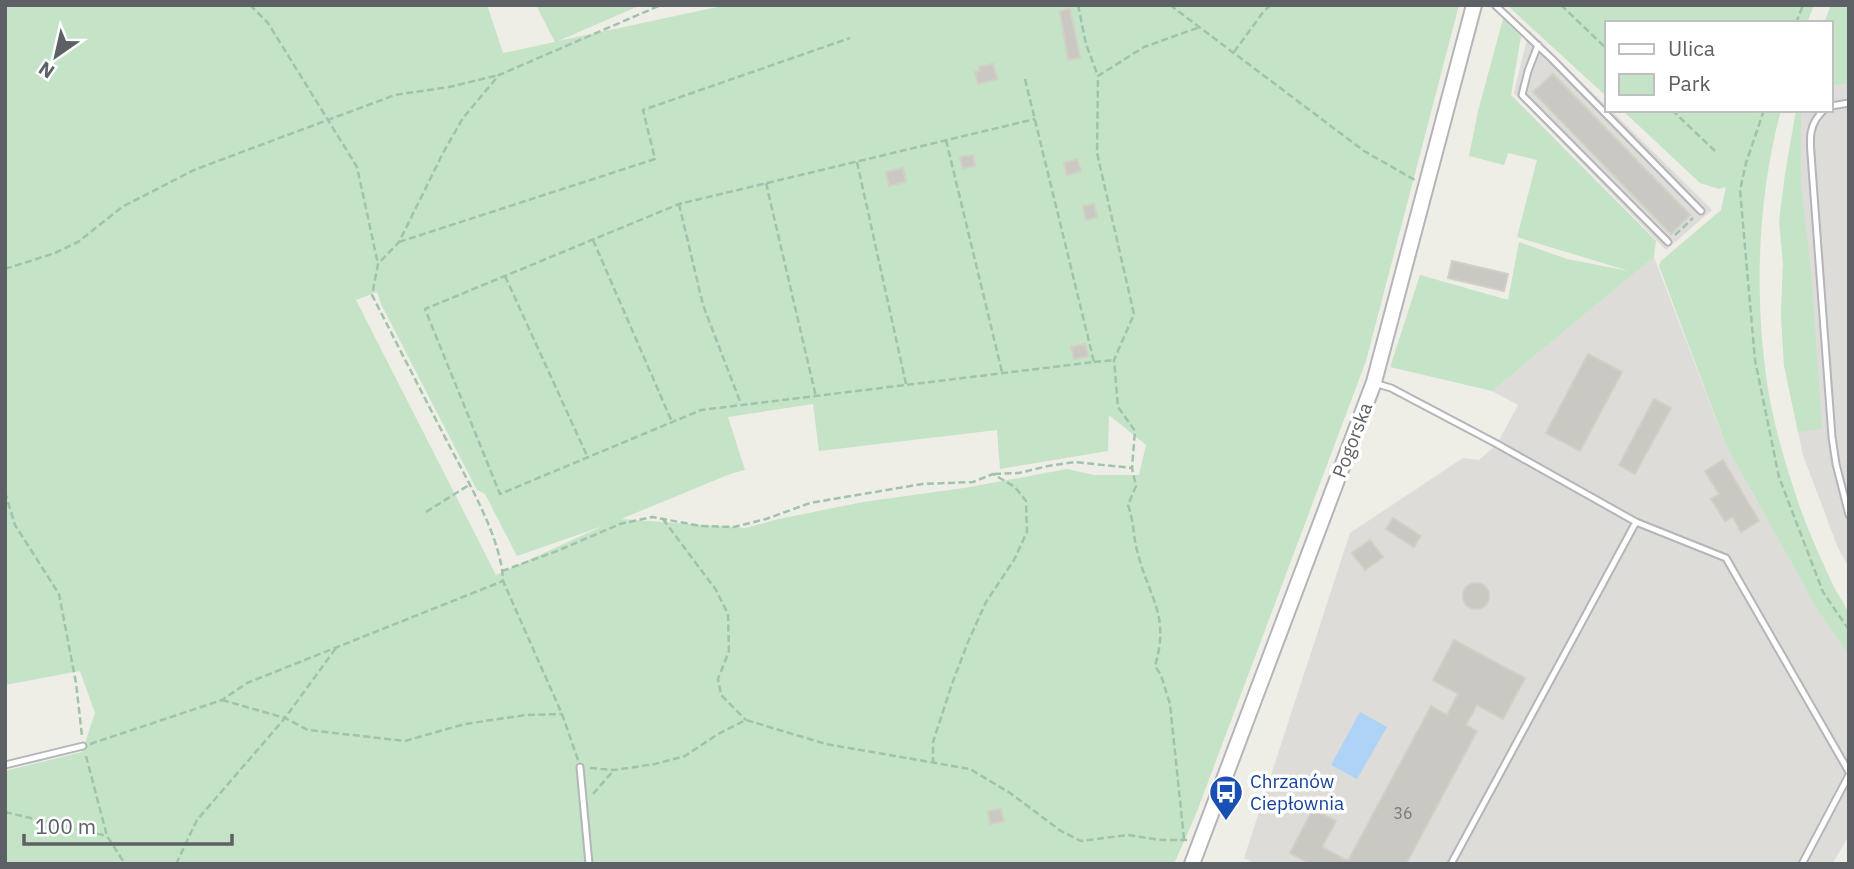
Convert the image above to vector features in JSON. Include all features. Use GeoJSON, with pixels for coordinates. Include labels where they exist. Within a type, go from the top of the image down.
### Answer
{"type":"FeatureCollection","features":[{"type":"Feature","properties":{"kind":"street","name":"Pogorska"},"geometry":{"type":"LineString","coordinates":[[1192,864],[1374,383],[1474,5]]}},
{"type":"Feature","properties":{"kind":"lane"},"geometry":{"type":"LineString","coordinates":[[1495,5],[1538,45],[1701,211]]}},
{"type":"Feature","properties":{"kind":"lane"},"geometry":{"type":"LineString","coordinates":[[1538,45],[1522,95],[1668,242]]}},
{"type":"Feature","properties":{"kind":"lane"},"geometry":{"type":"LineString","coordinates":[[1822,112],[1811,126],[1812,168],[1832,437],[1849,515]]}},
{"type":"Feature","properties":{"kind":"lane"},"geometry":{"type":"LineString","coordinates":[[1374,383],[1391,388],[1497,443],[1636,522],[1726,558],[1849,774],[1802,864]]}},
{"type":"Feature","properties":{"kind":"lane"},"geometry":{"type":"LineString","coordinates":[[1451,864],[1636,522]]}},
{"type":"Feature","properties":{"kind":"lane"},"geometry":{"type":"LineString","coordinates":[[5,765],[83,746]]}},
{"type":"Feature","properties":{"kind":"lane"},"geometry":{"type":"LineString","coordinates":[[580,767],[589,864]]}},
{"type":"Feature","properties":{"kind":"path"},"geometry":{"type":"LineString","coordinates":[[250,5],[268,23],[357,167],[378,264],[372,295],[469,485],[497,547],[503,581],[562,714],[580,767],[614,770],[685,756],[718,734],[746,720]]}},
{"type":"Feature","properties":{"kind":"path"},"geometry":{"type":"LineString","coordinates":[[5,269],[55,253],[78,242],[122,207],[194,170],[395,95],[439,89],[499,75],[661,5]]}},
{"type":"Feature","properties":{"kind":"path"},"geometry":{"type":"LineString","coordinates":[[1078,5],[1086,44],[1098,76],[1097,153],[1134,314],[1114,360],[1118,407],[1135,431],[1132,468],[1136,486],[1128,505],[1138,554],[1160,614],[1159,653],[1155,666],[1161,675],[1170,704],[1184,839]]}},
{"type":"Feature","properties":{"kind":"path"},"geometry":{"type":"LineString","coordinates":[[1170,5],[1364,151],[1426,187]]}},
{"type":"Feature","properties":{"kind":"path"},"geometry":{"type":"LineString","coordinates":[[1264,11],[1265,5]]}},
{"type":"Feature","properties":{"kind":"path"},"geometry":{"type":"LineString","coordinates":[[1234,52],[1271,5]]}},
{"type":"Feature","properties":{"kind":"path"},"geometry":{"type":"LineString","coordinates":[[1561,5],[1605,47]]}},
{"type":"Feature","properties":{"kind":"path"},"geometry":{"type":"LineString","coordinates":[[1098,76],[1144,47],[1200,27]]}},
{"type":"Feature","properties":{"kind":"path"},"geometry":{"type":"LineString","coordinates":[[399,243],[655,159],[643,110],[850,38]]}},
{"type":"Feature","properties":{"kind":"path"},"geometry":{"type":"LineString","coordinates":[[378,264],[399,243],[463,118],[499,75]]}},
{"type":"Feature","properties":{"kind":"path"},"geometry":{"type":"LineString","coordinates":[[1025,79],[1094,362]]}},
{"type":"Feature","properties":{"kind":"path"},"geometry":{"type":"LineString","coordinates":[[1674,112],[1715,151]]}},
{"type":"Feature","properties":{"kind":"path"},"geometry":{"type":"LineString","coordinates":[[1763,112],[1740,190],[1755,360],[1779,477],[1823,592],[1849,630]]}},
{"type":"Feature","properties":{"kind":"path"},"geometry":{"type":"LineString","coordinates":[[1035,119],[679,204],[425,309],[500,494],[701,410],[1114,360]]}},
{"type":"Feature","properties":{"kind":"path"},"geometry":{"type":"LineString","coordinates":[[946,141],[1002,373]]}},
{"type":"Feature","properties":{"kind":"path"},"geometry":{"type":"LineString","coordinates":[[857,162],[906,385]]}},
{"type":"Feature","properties":{"kind":"path"},"geometry":{"type":"LineString","coordinates":[[766,183],[816,397]]}},
{"type":"Feature","properties":{"kind":"path"},"geometry":{"type":"LineString","coordinates":[[679,204],[703,305],[742,405]]}},
{"type":"Feature","properties":{"kind":"path"},"geometry":{"type":"LineString","coordinates":[[1668,242],[1701,211]]}},
{"type":"Feature","properties":{"kind":"path"},"geometry":{"type":"LineString","coordinates":[[593,240],[672,422]]}},
{"type":"Feature","properties":{"kind":"path"},"geometry":{"type":"LineString","coordinates":[[505,276],[588,457]]}},
{"type":"Feature","properties":{"kind":"path"},"geometry":{"type":"LineString","coordinates":[[502,571],[620,524],[652,517],[701,526],[734,527],[810,503],[922,484],[973,482],[993,474],[1019,473],[1075,462],[1132,468]]}},
{"type":"Feature","properties":{"kind":"path"},"geometry":{"type":"LineString","coordinates":[[933,763],[933,742],[968,642],[986,602],[1014,560],[1027,532],[1026,501],[1015,486],[993,474]]}},
{"type":"Feature","properties":{"kind":"path"},"geometry":{"type":"LineString","coordinates":[[426,512],[469,485]]}},
{"type":"Feature","properties":{"kind":"path"},"geometry":{"type":"LineString","coordinates":[[5,492],[15,524],[59,594],[76,684],[83,746],[107,836],[125,864]]}},
{"type":"Feature","properties":{"kind":"path"},"geometry":{"type":"LineString","coordinates":[[663,519],[716,590],[728,614],[729,651],[718,679],[721,695],[746,720],[826,744],[970,769],[1010,793],[1061,831],[1082,841],[1128,835],[1161,840],[1184,839],[1199,845]]}},
{"type":"Feature","properties":{"kind":"path"},"geometry":{"type":"LineString","coordinates":[[83,746],[222,700],[247,682],[503,581]]}},
{"type":"Feature","properties":{"kind":"path"},"geometry":{"type":"LineString","coordinates":[[176,864],[197,820],[285,718],[336,648]]}},
{"type":"Feature","properties":{"kind":"path"},"geometry":{"type":"LineString","coordinates":[[222,700],[285,718],[308,730],[405,741],[464,724],[526,715],[562,714]]}},
{"type":"Feature","properties":{"kind":"path"},"geometry":{"type":"LineString","coordinates":[[583,805],[614,770]]}},
{"type":"Feature","properties":{"kind":"path"},"geometry":{"type":"LineString","coordinates":[[5,812],[107,836]]}},
{"type":"Feature","properties":{"kind":"shaded area"},"geometry":{"type":"Polygon","coordinates":[[[1529,30],[1605,105],[1605,112],[1613,112],[1712,210],[1666,250],[1514,93],[1529,30]]]}},
{"type":"Feature","properties":{"kind":"shaded area"},"geometry":{"type":"Polygon","coordinates":[[[1849,75],[1849,567],[1838,548],[1803,455],[1784,365],[1781,315],[1783,264],[1801,187],[1801,112],[1833,112],[1833,86],[1845,84],[1849,75]]]}},
{"type":"Feature","properties":{"kind":"shaded area"},"geometry":{"type":"Polygon","coordinates":[[[1654,257],[1726,445],[1818,611],[1849,655],[1849,836],[1832,864],[1256,864],[1244,858],[1350,533],[1463,458],[1479,460],[1497,444],[1518,405],[1492,391],[1654,257]]]}},
{"type":"Feature","properties":{"kind":"green space"},"geometry":{"type":"Polygon","coordinates":[[[5,5],[487,5],[503,53],[555,42],[536,5],[641,5],[558,41],[727,5],[1459,5],[1366,361],[1196,814],[1174,864],[5,864],[5,771],[82,752],[95,713],[80,671],[5,685],[5,5]],[[377,292],[356,300],[496,575],[603,526],[517,556],[485,494],[477,490],[377,292]],[[813,404],[728,417],[745,470],[621,519],[745,528],[863,502],[964,488],[1067,469],[1094,475],[1139,475],[1146,445],[1109,415],[1108,451],[1000,469],[997,430],[819,451],[813,404]]]}},
{"type":"Feature","properties":{"kind":"green space"},"geometry":{"type":"Polygon","coordinates":[[[1507,5],[1814,5],[1808,21],[1605,21],[1605,95],[1507,5]]]}},
{"type":"Feature","properties":{"kind":"green space"},"geometry":{"type":"Polygon","coordinates":[[[1831,5],[1849,5],[1849,75],[1845,84],[1833,86],[1833,21],[1825,21],[1831,5]]]}},
{"type":"Feature","properties":{"kind":"green space"},"geometry":{"type":"Polygon","coordinates":[[[1503,19],[1521,36],[1511,95],[1656,241],[1654,257],[1492,391],[1390,367],[1420,275],[1508,300],[1519,242],[1567,259],[1629,271],[1517,237],[1537,160],[1508,153],[1504,165],[1469,156],[1478,111],[1503,19]]]}},
{"type":"Feature","properties":{"kind":"green space"},"geometry":{"type":"Polygon","coordinates":[[[1624,112],[1781,112],[1767,179],[1760,249],[1761,320],[1768,389],[1798,502],[1849,617],[1849,655],[1818,611],[1726,445],[1659,266],[1661,261],[1721,210],[1726,187],[1719,189],[1700,183],[1624,112]]]}},
{"type":"Feature","properties":{"kind":"green space"},"geometry":{"type":"Polygon","coordinates":[[[1796,112],[1801,112],[1801,187],[1811,271],[1822,429],[1798,432],[1784,365],[1781,315],[1783,264],[1779,221],[1796,112]]]}},
{"type":"Feature","properties":{"kind":"water"},"geometry":{"type":"Polygon","coordinates":[[[1360,712],[1387,727],[1357,779],[1331,765],[1360,712]]]}},
{"type":"Feature","properties":{"kind":"building"},"geometry":{"type":"Polygon","coordinates":[[[1070,9],[1080,58],[1068,60],[1060,11],[1070,9]]]}},
{"type":"Feature","properties":{"kind":"building"},"geometry":{"type":"Polygon","coordinates":[[[993,64],[997,79],[978,84],[975,72],[980,71],[979,67],[993,64]]]}},
{"type":"Feature","properties":{"kind":"building"},"geometry":{"type":"Polygon","coordinates":[[[1553,74],[1690,215],[1671,234],[1533,92],[1553,74]]]}},
{"type":"Feature","properties":{"kind":"building"},"geometry":{"type":"Polygon","coordinates":[[[973,155],[975,166],[963,169],[960,157],[973,155]]]}},
{"type":"Feature","properties":{"kind":"building"},"geometry":{"type":"Polygon","coordinates":[[[1077,159],[1081,171],[1067,175],[1064,163],[1077,159]]]}},
{"type":"Feature","properties":{"kind":"building"},"geometry":{"type":"Polygon","coordinates":[[[903,168],[906,182],[889,186],[886,172],[903,168]]]}},
{"type":"Feature","properties":{"kind":"building"},"geometry":{"type":"Polygon","coordinates":[[[1094,204],[1097,217],[1086,220],[1083,206],[1094,204]]]}},
{"type":"Feature","properties":{"kind":"building"},"geometry":{"type":"Polygon","coordinates":[[[1452,261],[1508,274],[1504,291],[1448,278],[1452,261]]]}},
{"type":"Feature","properties":{"kind":"building"},"geometry":{"type":"Polygon","coordinates":[[[1085,344],[1088,356],[1074,359],[1071,347],[1085,344]]]}},
{"type":"Feature","properties":{"kind":"building"},"geometry":{"type":"Polygon","coordinates":[[[1588,354],[1622,372],[1580,451],[1546,433],[1588,354]]]}},
{"type":"Feature","properties":{"kind":"building"},"geometry":{"type":"Polygon","coordinates":[[[1654,399],[1671,408],[1635,474],[1619,465],[1654,399]]]}},
{"type":"Feature","properties":{"kind":"building"},"geometry":{"type":"Polygon","coordinates":[[[1723,460],[1759,521],[1741,532],[1733,517],[1725,521],[1711,499],[1719,494],[1705,471],[1723,460]]]}},
{"type":"Feature","properties":{"kind":"building"},"geometry":{"type":"Polygon","coordinates":[[[1393,518],[1421,536],[1414,547],[1386,529],[1393,518]]]}},
{"type":"Feature","properties":{"kind":"building"},"geometry":{"type":"Polygon","coordinates":[[[1370,540],[1383,557],[1365,570],[1352,553],[1370,540]]]}},
{"type":"Feature","properties":{"kind":"building"},"geometry":{"type":"Polygon","coordinates":[[[1476,583],[1485,587],[1489,596],[1485,605],[1476,609],[1467,605],[1463,596],[1467,587],[1476,583]]]}},
{"type":"Feature","properties":{"kind":"building"},"geometry":{"type":"Polygon","coordinates":[[[1454,640],[1525,678],[1503,719],[1477,705],[1466,725],[1477,731],[1406,864],[1310,864],[1290,853],[1313,809],[1336,821],[1322,847],[1348,861],[1431,706],[1447,715],[1458,694],[1433,680],[1454,640]]]}},
{"type":"Feature","properties":{"kind":"building"},"geometry":{"type":"Polygon","coordinates":[[[1001,809],[1004,821],[990,824],[988,811],[1001,809]]]}},
{"type":"Feature","properties":{"kind":"place","name":"Chrzanów Ciepłownia"},"geometry":{"type":"Point","coordinates":[1226,822]}}]}
